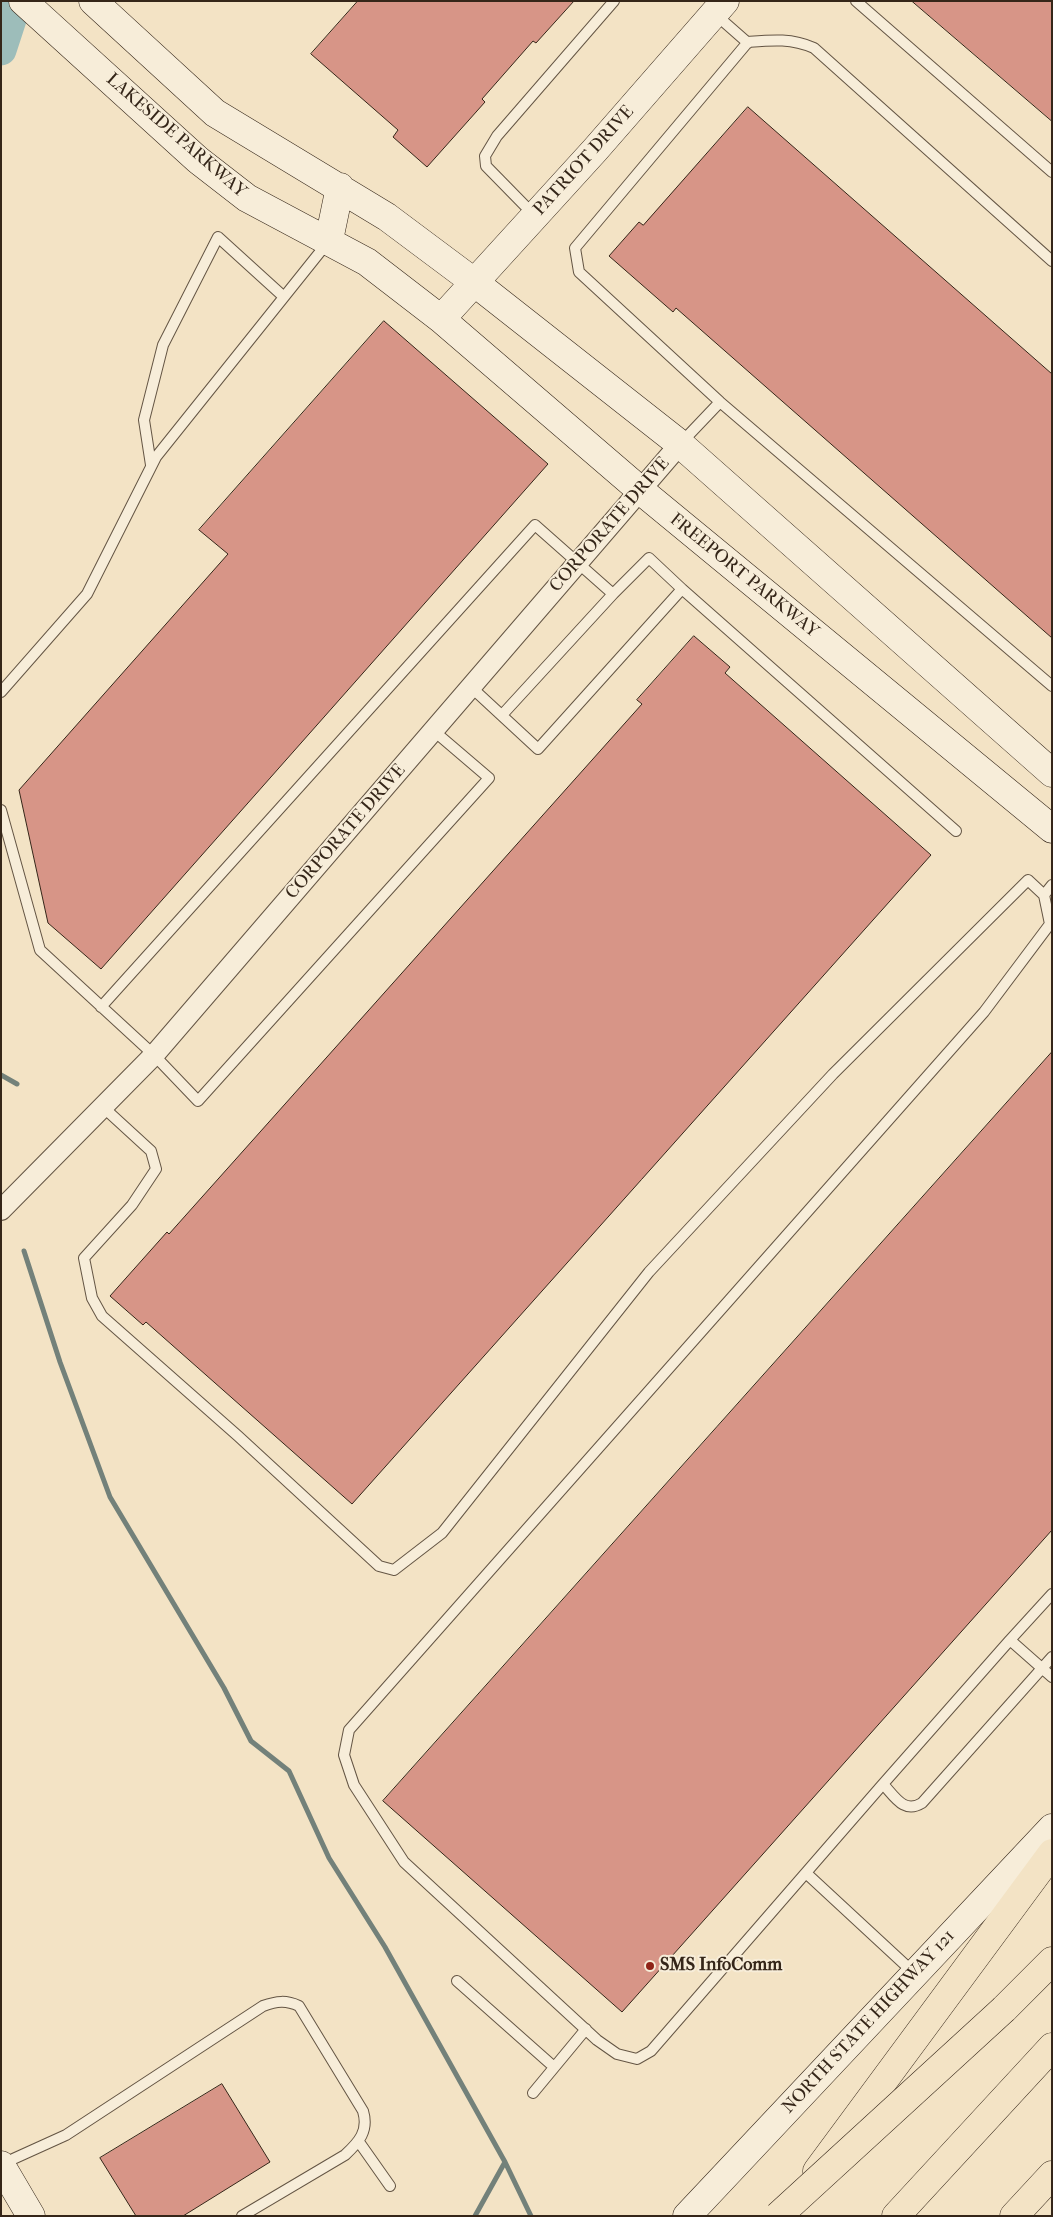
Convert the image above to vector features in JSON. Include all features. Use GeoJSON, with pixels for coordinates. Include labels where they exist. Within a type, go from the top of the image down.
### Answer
{"type":"FeatureCollection","features":[{"type":"Feature","properties":{"kind":"highway"},"geometry":{"type":"LineString","coordinates":[[784,2216],[1052,1853]]}},
{"type":"Feature","properties":{"kind":"highway"},"geometry":{"type":"LineString","coordinates":[[778,2216],[1004,2009],[1052,1961]]}},
{"type":"Feature","properties":{"kind":"highway"},"geometry":{"type":"LineString","coordinates":[[896,2216],[1052,2047]]}},
{"type":"Feature","properties":{"kind":"highway"},"geometry":{"type":"LineString","coordinates":[[1014,2216],[1052,2175]]}},
{"type":"Feature","properties":{"kind":"main road","name":"LAKESIDE PARKWAY"},"geometry":{"type":"LineString","coordinates":[[23,1],[198,160],[247,198],[329,240],[367,262],[441,319]]}},
{"type":"Feature","properties":{"kind":"main road"},"geometry":{"type":"LineString","coordinates":[[94,1],[216,113],[241,130],[340,187],[387,217],[474,282],[680,444],[1052,773]]}},
{"type":"Feature","properties":{"kind":"main road","name":"PATRIOT DRIVE"},"geometry":{"type":"LineString","coordinates":[[441,319],[601,143],[719,7]]}},
{"type":"Feature","properties":{"kind":"main road"},"geometry":{"type":"LineString","coordinates":[[329,240],[340,187]]}},
{"type":"Feature","properties":{"kind":"main road","name":"FREEPORT PARKWAY"},"geometry":{"type":"LineString","coordinates":[[441,319],[640,490],[1052,829]]}},
{"type":"Feature","properties":{"kind":"main road","name":"NORTH STATE HIGHWAY 121"},"geometry":{"type":"LineString","coordinates":[[687,2216],[1052,1828]]}},
{"type":"Feature","properties":{"kind":"main road"},"geometry":{"type":"LineString","coordinates":[[1,2165],[31,2216]]}},
{"type":"Feature","properties":{"kind":"street","name":"CORPORATE DRIVE"},"geometry":{"type":"LineString","coordinates":[[1,1209],[154,1055],[680,444]]}},
{"type":"Feature","properties":{"kind":"lane"},"geometry":{"type":"LineString","coordinates":[[535,215],[486,166],[486,156],[497,136],[614,1]]}},
{"type":"Feature","properties":{"kind":"lane"},"geometry":{"type":"LineString","coordinates":[[856,1],[1052,172]]}},
{"type":"Feature","properties":{"kind":"lane"},"geometry":{"type":"LineString","coordinates":[[719,7],[748,42]]}},
{"type":"Feature","properties":{"kind":"lane"},"geometry":{"type":"LineString","coordinates":[[1052,261],[814,48],[798,41],[769,40],[748,42],[575,248],[578,272],[720,402],[1052,686]]}},
{"type":"Feature","properties":{"kind":"lane"},"geometry":{"type":"LineString","coordinates":[[152,465],[144,420],[163,345],[218,237],[284,297]]}},
{"type":"Feature","properties":{"kind":"lane"},"geometry":{"type":"LineString","coordinates":[[1,692],[87,594],[156,457],[329,240]]}},
{"type":"Feature","properties":{"kind":"lane"},"geometry":{"type":"LineString","coordinates":[[680,444],[720,402]]}},
{"type":"Feature","properties":{"kind":"lane"},"geometry":{"type":"LineString","coordinates":[[101,1006],[535,525],[614,594]]}},
{"type":"Feature","properties":{"kind":"lane"},"geometry":{"type":"LineString","coordinates":[[502,715],[649,558],[956,831]]}},
{"type":"Feature","properties":{"kind":"lane"},"geometry":{"type":"LineString","coordinates":[[471,687],[538,749],[682,589]]}},
{"type":"Feature","properties":{"kind":"lane"},"geometry":{"type":"LineString","coordinates":[[1,810],[40,950],[154,1055],[198,1101],[489,778],[434,731]]}},
{"type":"Feature","properties":{"kind":"lane"},"geometry":{"type":"LineString","coordinates":[[103,1107],[151,1151],[156,1169],[132,1205],[84,1258],[92,1298],[102,1316],[238,1436],[379,1566],[394,1570],[442,1533],[649,1272],[833,1074],[1028,880],[1044,895],[1051,925],[984,1012],[349,1730],[344,1755],[354,1785],[404,1862],[586,2029],[617,2054],[638,2059],[651,2051],[883,1784],[1052,1594]]}},
{"type":"Feature","properties":{"kind":"lane"},"geometry":{"type":"LineString","coordinates":[[1044,895],[1052,885]]}},
{"type":"Feature","properties":{"kind":"lane"},"geometry":{"type":"LineString","coordinates":[[1010,1640],[1052,1677]]}},
{"type":"Feature","properties":{"kind":"lane"},"geometry":{"type":"LineString","coordinates":[[883,1784],[906,1807],[914,1808],[922,1802],[1052,1657]]}},
{"type":"Feature","properties":{"kind":"lane"},"geometry":{"type":"LineString","coordinates":[[806,1873],[915,1974]]}},
{"type":"Feature","properties":{"kind":"lane"},"geometry":{"type":"LineString","coordinates":[[457,1981],[554,2067]]}},
{"type":"Feature","properties":{"kind":"lane"},"geometry":{"type":"LineString","coordinates":[[1,2165],[66,2135],[264,2006],[277,2001],[288,2002],[299,2006],[363,2111],[366,2120],[365,2129],[360,2142],[345,2155],[242,2216]]}},
{"type":"Feature","properties":{"kind":"lane"},"geometry":{"type":"LineString","coordinates":[[533,2093],[586,2029]]}},
{"type":"Feature","properties":{"kind":"lane"},"geometry":{"type":"LineString","coordinates":[[360,2142],[390,2186]]}},
{"type":"Feature","properties":{"kind":"building"},"geometry":{"type":"Polygon","coordinates":[[[358,1],[574,1],[536,43],[533,41],[482,99],[485,102],[427,167],[393,137],[398,130],[311,54],[358,1]]]}},
{"type":"Feature","properties":{"kind":"building"},"geometry":{"type":"Polygon","coordinates":[[[912,1],[1052,1],[1052,121],[912,1]]]}},
{"type":"Feature","properties":{"kind":"building"},"geometry":{"type":"Polygon","coordinates":[[[748,107],[1052,374],[1052,638],[676,308],[673,312],[609,256],[639,222],[643,225],[748,107]]]}},
{"type":"Feature","properties":{"kind":"building"},"geometry":{"type":"Polygon","coordinates":[[[384,321],[548,464],[101,969],[48,923],[19,790],[228,554],[199,530],[384,321]]]}},
{"type":"Feature","properties":{"kind":"building"},"geometry":{"type":"Polygon","coordinates":[[[694,636],[730,667],[725,673],[931,855],[352,1504],[146,1322],[143,1325],[110,1296],[167,1232],[169,1234],[642,704],[637,700],[694,636]]]}},
{"type":"Feature","properties":{"kind":"building"},"geometry":{"type":"Polygon","coordinates":[[[1052,1052],[1052,1530],[622,2012],[383,1801],[1052,1052]]]}},
{"type":"Feature","properties":{"kind":"building"},"geometry":{"type":"Polygon","coordinates":[[[222,2084],[270,2162],[183,2216],[136,2216],[100,2158],[222,2084]]]}},
{"type":"Feature","properties":{"kind":"waterway"},"geometry":{"type":"LineString","coordinates":[[1,50],[17,1]]}},
{"type":"Feature","properties":{"kind":"waterway"},"geometry":{"type":"LineString","coordinates":[[1,1075],[17,1084]]}},
{"type":"Feature","properties":{"kind":"waterway"},"geometry":{"type":"LineString","coordinates":[[24,1251],[60,1362],[110,1497],[224,1688],[251,1741],[289,1771],[329,1858],[385,1947],[505,2162],[475,2216]]}},
{"type":"Feature","properties":{"kind":"waterway"},"geometry":{"type":"LineString","coordinates":[[505,2162],[531,2216]]}},
{"type":"Feature","properties":{"kind":"place","name":"SMS InfoComm"},"geometry":{"type":"Point","coordinates":[650,1966]}}]}
